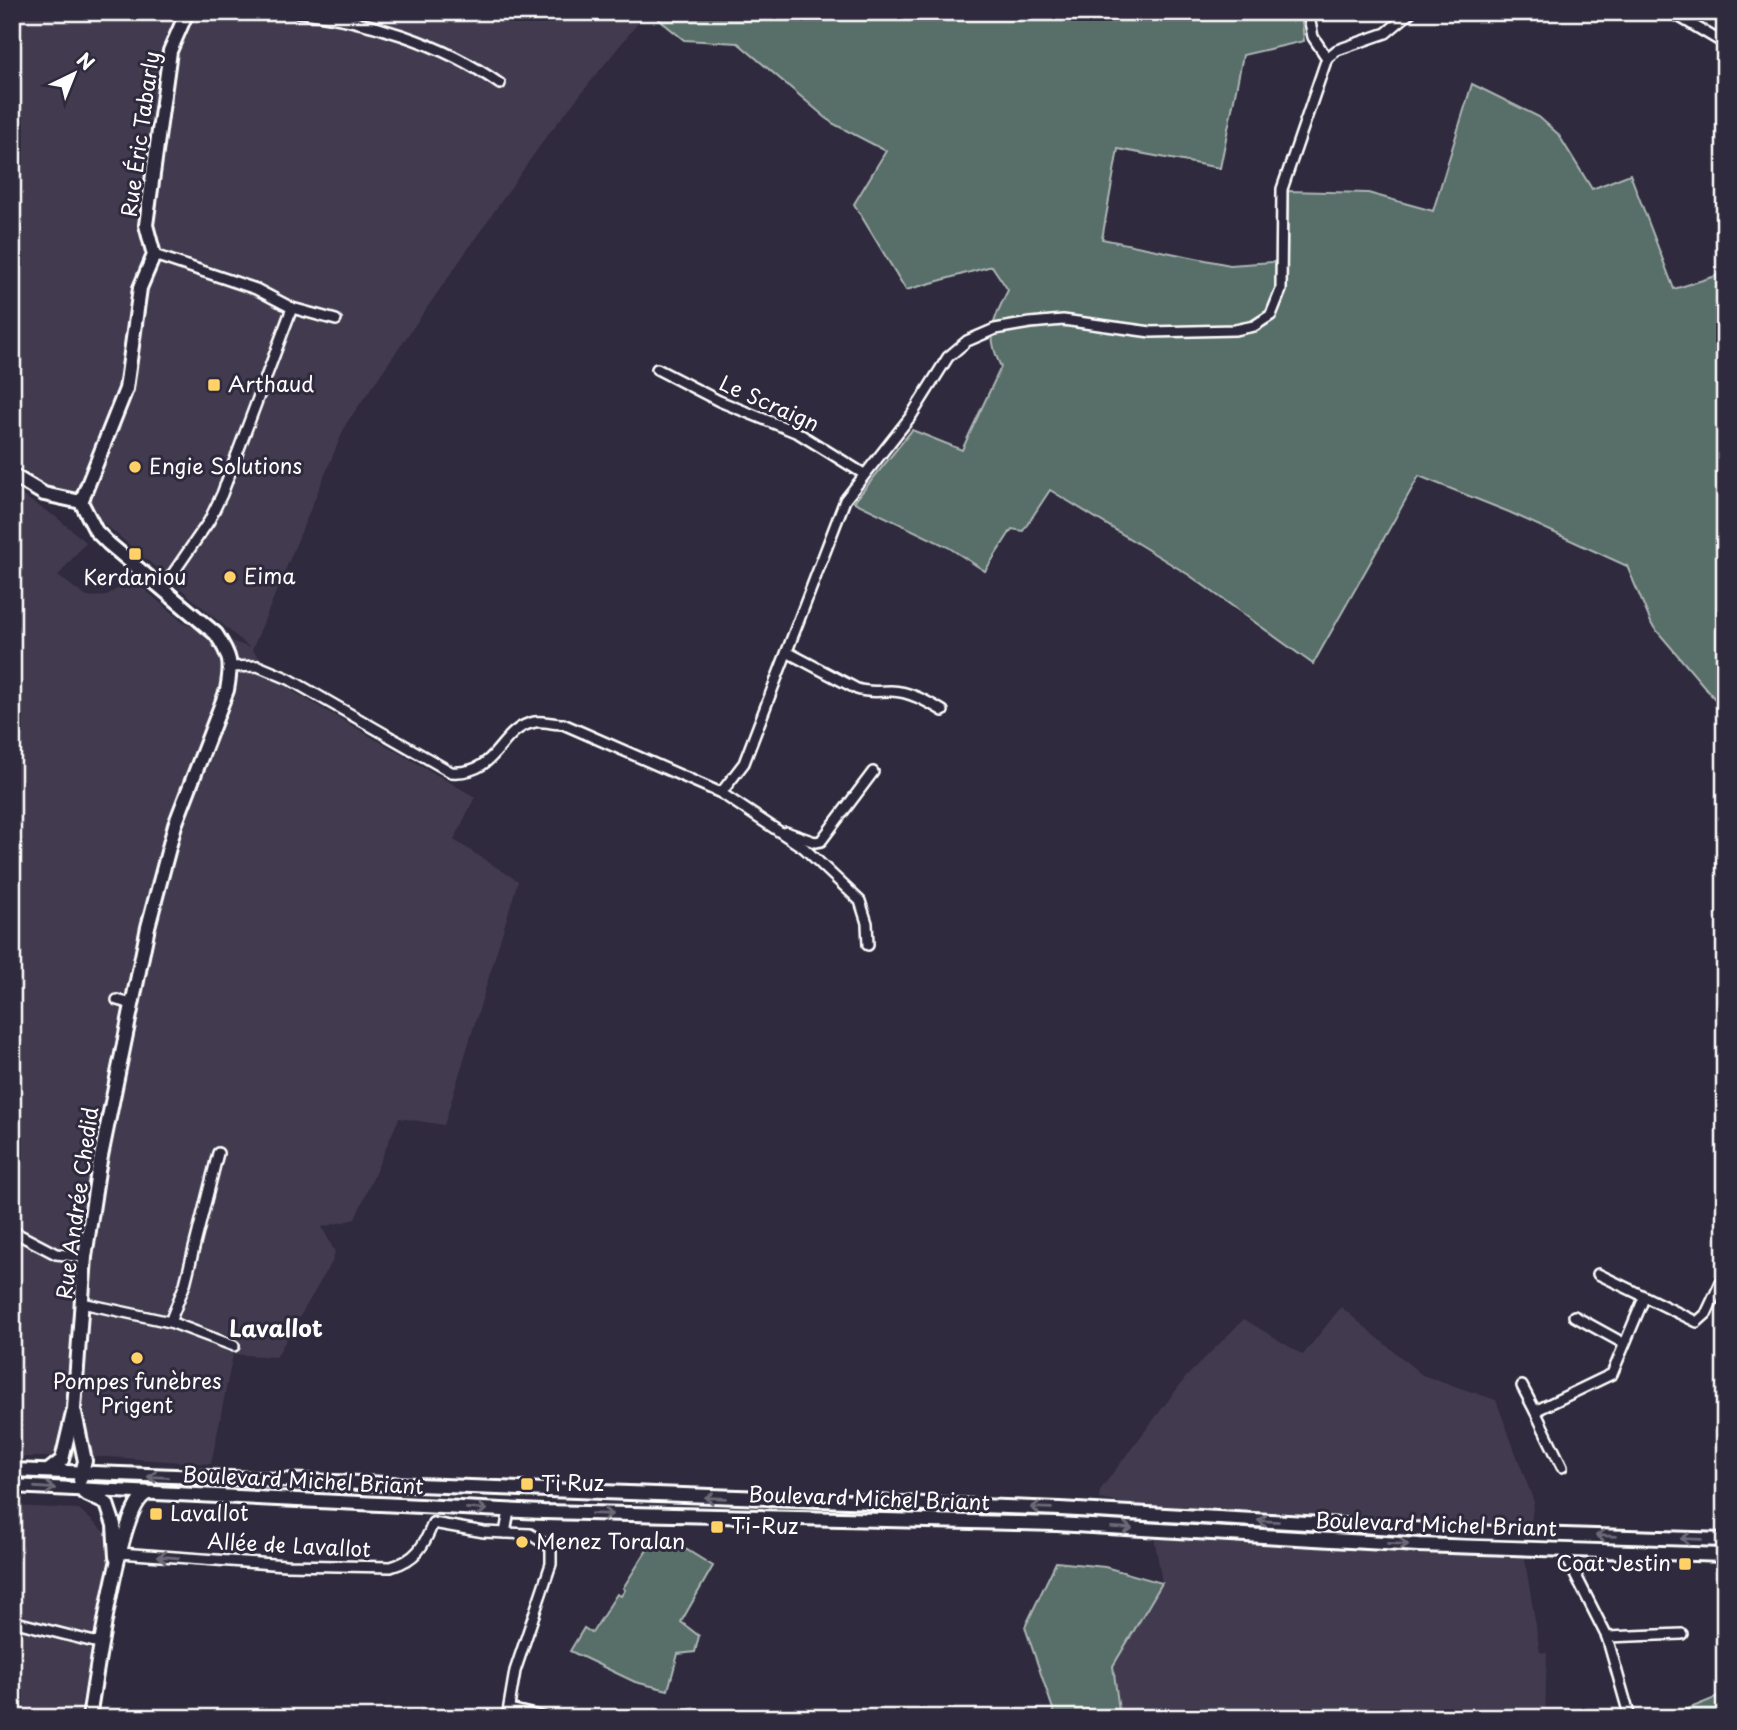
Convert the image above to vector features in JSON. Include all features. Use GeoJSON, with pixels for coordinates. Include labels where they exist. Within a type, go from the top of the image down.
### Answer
{"type":"FeatureCollection","features":[{"type":"Feature","properties":{"kind":"main road","name":"Rue Éric Tabarly"},"geometry":{"type":"LineString","coordinates":[[154,255],[146,225],[162,104],[170,51],[187,12]]}},
{"type":"Feature","properties":{"kind":"main road"},"geometry":{"type":"LineString","coordinates":[[154,255],[140,288],[126,389],[81,502],[96,531],[216,634],[229,654],[231,667]]}},
{"type":"Feature","properties":{"kind":"main road"},"geometry":{"type":"LineString","coordinates":[[12,475],[44,494],[81,502]]}},
{"type":"Feature","properties":{"kind":"main road","name":"Rue Andrée Chedid"},"geometry":{"type":"LineString","coordinates":[[65,1466],[74,1409],[85,1257],[98,1171],[132,1004],[162,871],[195,769],[226,690],[231,667]]}},
{"type":"Feature","properties":{"kind":"main road","name":"Rue Andrée Chedid"},"geometry":{"type":"LineString","coordinates":[[74,1409],[84,1467]]}},
{"type":"Feature","properties":{"kind":"main road"},"geometry":{"type":"LineString","coordinates":[[65,1466],[78,1490],[107,1504],[114,1525],[118,1559]]}},
{"type":"Feature","properties":{"kind":"main road"},"geometry":{"type":"LineString","coordinates":[[12,1470],[48,1471],[65,1466],[84,1467],[110,1474],[127,1491],[134,1505]]}},
{"type":"Feature","properties":{"kind":"main road"},"geometry":{"type":"LineString","coordinates":[[78,1490],[84,1467]]}},
{"type":"Feature","properties":{"kind":"main road","name":"Boulevard Michel Briant"},"geometry":{"type":"LineString","coordinates":[[110,1474],[1060,1509],[1363,1526],[1725,1540]]}},
{"type":"Feature","properties":{"kind":"main road","name":"Boulevard Michel Briant"},"geometry":{"type":"LineString","coordinates":[[12,1486],[509,1511],[1057,1524],[1363,1542],[1725,1555]]}},
{"type":"Feature","properties":{"kind":"main road"},"geometry":{"type":"LineString","coordinates":[[430,1507],[461,1489]]}},
{"type":"Feature","properties":{"kind":"main road"},"geometry":{"type":"LineString","coordinates":[[89,1718],[118,1559],[134,1505],[145,1493]]}},
{"type":"Feature","properties":{"kind":"main road"},"geometry":{"type":"LineString","coordinates":[[1363,1526],[1363,1542]]}},
{"type":"Feature","properties":{"kind":"street"},"geometry":{"type":"LineString","coordinates":[[295,12],[311,13],[380,30],[425,45],[500,84]]}},
{"type":"Feature","properties":{"kind":"street"},"geometry":{"type":"LineString","coordinates":[[1308,12],[1313,37],[1326,58]]}},
{"type":"Feature","properties":{"kind":"street"},"geometry":{"type":"LineString","coordinates":[[721,793],[744,763],[845,500],[911,416],[948,357],[967,341],[995,329],[1063,320],[1151,332],[1235,330],[1254,326],[1271,315],[1281,290],[1282,189],[1326,58],[1337,50],[1386,33],[1410,12]]}},
{"type":"Feature","properties":{"kind":"street"},"geometry":{"type":"LineString","coordinates":[[1671,12],[1725,44]]}},
{"type":"Feature","properties":{"kind":"street"},"geometry":{"type":"LineString","coordinates":[[154,255],[256,289],[292,308],[336,320]]}},
{"type":"Feature","properties":{"kind":"street"},"geometry":{"type":"LineString","coordinates":[[163,588],[209,521],[222,494],[292,308]]}},
{"type":"Feature","properties":{"kind":"street","name":"Le Scraign"},"geometry":{"type":"LineString","coordinates":[[657,369],[719,401],[798,433],[864,474]]}},
{"type":"Feature","properties":{"kind":"street"},"geometry":{"type":"LineString","coordinates":[[787,652],[857,689],[869,693],[893,691],[925,700],[943,711]]}},
{"type":"Feature","properties":{"kind":"street"},"geometry":{"type":"LineString","coordinates":[[231,667],[258,666],[289,679],[451,772],[470,773],[483,766],[517,730],[535,722],[563,724],[721,793],[804,848],[860,901],[867,923],[868,945]]}},
{"type":"Feature","properties":{"kind":"street"},"geometry":{"type":"LineString","coordinates":[[777,831],[821,841],[873,772]]}},
{"type":"Feature","properties":{"kind":"street"},"geometry":{"type":"LineString","coordinates":[[117,1000],[132,1004]]}},
{"type":"Feature","properties":{"kind":"street"},"geometry":{"type":"LineString","coordinates":[[170,1322],[185,1284],[218,1153]]}},
{"type":"Feature","properties":{"kind":"street"},"geometry":{"type":"LineString","coordinates":[[12,1231],[56,1254],[85,1257]]}},
{"type":"Feature","properties":{"kind":"street"},"geometry":{"type":"LineString","coordinates":[[1598,1274],[1697,1322],[1706,1314],[1723,1283]]}},
{"type":"Feature","properties":{"kind":"street"},"geometry":{"type":"LineString","coordinates":[[1535,1411],[1612,1374],[1644,1298]]}},
{"type":"Feature","properties":{"kind":"street"},"geometry":{"type":"LineString","coordinates":[[82,1303],[170,1322],[233,1346]]}},
{"type":"Feature","properties":{"kind":"street"},"geometry":{"type":"LineString","coordinates":[[1574,1317],[1623,1343]]}},
{"type":"Feature","properties":{"kind":"street"},"geometry":{"type":"LineString","coordinates":[[1522,1386],[1562,1467]]}},
{"type":"Feature","properties":{"kind":"street"},"geometry":{"type":"LineString","coordinates":[[430,1507],[433,1523],[530,1534],[551,1548],[551,1564],[515,1671],[509,1713],[547,1718]]}},
{"type":"Feature","properties":{"kind":"street"},"geometry":{"type":"LineString","coordinates":[[505,1533],[509,1511]]}},
{"type":"Feature","properties":{"kind":"street","name":"Allée de Lavallot"},"geometry":{"type":"LineString","coordinates":[[118,1559],[391,1567],[407,1562],[424,1546],[433,1523]]}},
{"type":"Feature","properties":{"kind":"street"},"geometry":{"type":"LineString","coordinates":[[1563,1550],[1607,1637],[1630,1718]]}},
{"type":"Feature","properties":{"kind":"street"},"geometry":{"type":"LineString","coordinates":[[12,1621],[102,1644]]}},
{"type":"Feature","properties":{"kind":"street"},"geometry":{"type":"LineString","coordinates":[[1607,1637],[1682,1634]]}},
{"type":"Feature","properties":{"kind":"shaded area"},"geometry":{"type":"Polygon","coordinates":[[[12,12],[647,12],[546,137],[346,424],[252,650],[294,692],[475,797],[454,840],[518,881],[444,1125],[399,1118],[355,1219],[322,1227],[335,1252],[332,1262],[276,1357],[233,1354],[211,1464],[109,1457],[12,1457],[12,489],[56,517],[86,542],[58,576],[87,597],[105,596],[119,588],[128,576],[186,624],[250,648],[93,514],[12,463],[12,12]]]}},
{"type":"Feature","properties":{"kind":"shaded area"},"geometry":{"type":"Polygon","coordinates":[[[1341,1307],[1422,1375],[1496,1400],[1534,1502],[1525,1560],[1540,1652],[1547,1653],[1545,1718],[1120,1718],[1113,1666],[1162,1583],[1149,1507],[1099,1499],[1100,1490],[1186,1377],[1244,1319],[1303,1355],[1341,1307]]]}},
{"type":"Feature","properties":{"kind":"shaded area"},"geometry":{"type":"Polygon","coordinates":[[[12,1506],[79,1509],[110,1537],[110,1566],[78,1718],[12,1717],[12,1506]]]}},
{"type":"Feature","properties":{"kind":"green space"},"geometry":{"type":"Polygon","coordinates":[[[650,12],[1301,12],[1304,41],[1243,55],[1220,168],[1118,149],[1102,239],[1230,265],[1287,261],[1288,191],[1368,193],[1433,211],[1472,84],[1539,117],[1558,134],[1592,189],[1630,174],[1674,289],[1725,273],[1725,711],[1652,625],[1627,566],[1509,512],[1419,476],[1313,664],[1189,575],[1050,490],[1023,531],[1012,529],[985,571],[948,547],[854,502],[912,430],[962,450],[1001,367],[992,336],[998,310],[1008,290],[992,266],[906,290],[854,204],[886,151],[832,123],[738,43],[684,40],[650,12]]]}},
{"type":"Feature","properties":{"kind":"green space"},"geometry":{"type":"Polygon","coordinates":[[[654,1539],[687,1550],[713,1566],[681,1622],[699,1636],[695,1652],[678,1654],[668,1690],[635,1682],[570,1651],[584,1628],[592,1633],[617,1594],[621,1596],[625,1590],[623,1588],[654,1539]]]}},
{"type":"Feature","properties":{"kind":"green space"},"geometry":{"type":"Polygon","coordinates":[[[1056,1562],[1105,1567],[1162,1583],[1113,1666],[1120,1718],[1056,1718],[1025,1627],[1056,1562]]]}},
{"type":"Feature","properties":{"kind":"green space"},"geometry":{"type":"Polygon","coordinates":[[[1725,1694],[1725,1718],[1637,1717],[1683,1711],[1725,1694]]]}},
{"type":"Feature","properties":{"kind":"place","name":"Arthaud"},"geometry":{"type":"Point","coordinates":[214,385]}},
{"type":"Feature","properties":{"kind":"place","name":"Engie Solutions"},"geometry":{"type":"Point","coordinates":[135,467]}},
{"type":"Feature","properties":{"kind":"place","name":"Kerdaniou"},"geometry":{"type":"Point","coordinates":[135,554]}},
{"type":"Feature","properties":{"kind":"place","name":"Eima"},"geometry":{"type":"Point","coordinates":[230,577]}},
{"type":"Feature","properties":{"kind":"place","name":"Pompes funèbres Prigent"},"geometry":{"type":"Point","coordinates":[137,1358]}},
{"type":"Feature","properties":{"kind":"place","name":"Ti Ruz"},"geometry":{"type":"Point","coordinates":[527,1484]}},
{"type":"Feature","properties":{"kind":"place","name":"Lavallot"},"geometry":{"type":"Point","coordinates":[156,1514]}},
{"type":"Feature","properties":{"kind":"place","name":"Ti-Ruz"},"geometry":{"type":"Point","coordinates":[717,1527]}},
{"type":"Feature","properties":{"kind":"place","name":"Menez Toralan"},"geometry":{"type":"Point","coordinates":[522,1542]}},
{"type":"Feature","properties":{"kind":"place","name":"Coat Jestin"},"geometry":{"type":"Point","coordinates":[1685,1564]}},
{"type":"Feature","properties":{"kind":"district","name":"Lavallot"},"geometry":{"type":"Point","coordinates":[276,1329]}}]}
